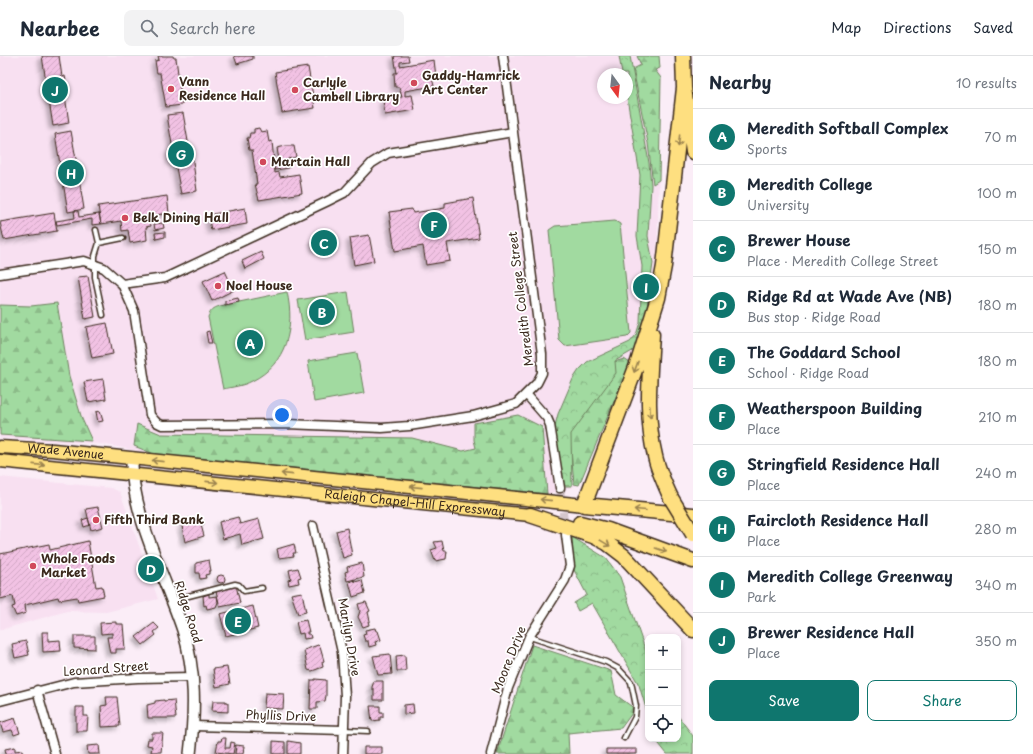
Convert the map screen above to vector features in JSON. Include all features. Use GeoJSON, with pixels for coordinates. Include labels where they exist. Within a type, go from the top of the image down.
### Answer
{"type":"FeatureCollection","features":[{"type":"Feature","properties":{"kind":"highway"},"geometry":{"type":"LineString","coordinates":[[683,56],[684,88],[693,152]]}},
{"type":"Feature","properties":{"kind":"highway"},"geometry":{"type":"LineString","coordinates":[[584,505],[653,317],[664,266],[684,88]]}},
{"type":"Feature","properties":{"kind":"highway"},"geometry":{"type":"LineString","coordinates":[[653,317],[649,392],[650,432],[655,457],[671,498],[693,534]]}},
{"type":"Feature","properties":{"kind":"highway","name":"Raleigh Chapel–Hill Expressway"},"geometry":{"type":"LineString","coordinates":[[584,505],[693,515]]}},
{"type":"Feature","properties":{"kind":"highway"},"geometry":{"type":"LineString","coordinates":[[530,515],[593,536],[607,544],[624,556],[693,630]]}},
{"type":"Feature","properties":{"kind":"highway","name":"Raleigh Chapel–Hill Expressway"},"geometry":{"type":"LineString","coordinates":[[530,515],[594,526],[691,560]]}},
{"type":"Feature","properties":{"kind":"main road","name":"Wade Avenue"},"geometry":{"type":"LineString","coordinates":[[0,447],[132,458]]}},
{"type":"Feature","properties":{"kind":"main road","name":"Raleigh Chapel–Hill Expressway"},"geometry":{"type":"LineString","coordinates":[[132,458],[584,505]]}},
{"type":"Feature","properties":{"kind":"main road","name":"Wade Avenue"},"geometry":{"type":"LineString","coordinates":[[0,461],[131,474]]}},
{"type":"Feature","properties":{"kind":"main road","name":"Raleigh Chapel–Hill Expressway"},"geometry":{"type":"LineString","coordinates":[[131,474],[530,515]]}},
{"type":"Feature","properties":{"kind":"street","name":"Meredith College Street"},"geometry":{"type":"LineString","coordinates":[[0,274],[84,261],[104,268],[122,284],[134,311],[150,415],[156,422],[162,425],[287,424],[382,428],[409,426],[473,416],[516,404],[537,383],[542,373],[542,354],[503,56]]}},
{"type":"Feature","properties":{"kind":"street"},"geometry":{"type":"LineString","coordinates":[[122,284],[165,278],[326,202],[344,193],[372,162],[388,153],[513,132]]}},
{"type":"Feature","properties":{"kind":"street"},"geometry":{"type":"LineString","coordinates":[[526,394],[547,418],[550,425],[560,488]]}},
{"type":"Feature","properties":{"kind":"street","name":"Ridge Road"},"geometry":{"type":"LineString","coordinates":[[132,458],[131,474],[147,533],[184,633],[192,677],[194,698],[190,754]]}},
{"type":"Feature","properties":{"kind":"street","name":"Marilyn Drive"},"geometry":{"type":"LineString","coordinates":[[313,526],[342,652],[345,696],[343,754]]}},
{"type":"Feature","properties":{"kind":"street","name":"Moore Drive"},"geometry":{"type":"LineString","coordinates":[[491,754],[508,688],[529,637],[565,580],[570,566],[566,535]]}},
{"type":"Feature","properties":{"kind":"street","name":"Leonard Street"},"geometry":{"type":"LineString","coordinates":[[0,701],[36,690],[74,682],[138,678],[192,677]]}},
{"type":"Feature","properties":{"kind":"street"},"geometry":{"type":"LineString","coordinates":[[36,690],[55,754]]}},
{"type":"Feature","properties":{"kind":"street","name":"Phyllis Drive"},"geometry":{"type":"LineString","coordinates":[[193,726],[344,730]]}},
{"type":"Feature","properties":{"kind":"lane"},"geometry":{"type":"LineString","coordinates":[[96,230],[99,243],[94,256],[95,277],[103,315]]}},
{"type":"Feature","properties":{"kind":"lane"},"geometry":{"type":"LineString","coordinates":[[99,243],[122,238]]}},
{"type":"Feature","properties":{"kind":"lane"},"geometry":{"type":"LineString","coordinates":[[172,600],[235,584],[239,585],[244,591],[262,588]]}},
{"type":"Feature","properties":{"kind":"lane"},"geometry":{"type":"LineString","coordinates":[[529,637],[606,662],[619,669],[632,682],[636,706],[635,717],[624,738]]}},
{"type":"Feature","properties":{"kind":"lane","name":"Phyllis Drive"},"geometry":{"type":"LineString","coordinates":[[344,730],[368,731]]}},
{"type":"Feature","properties":{"kind":"shaded area"},"geometry":{"type":"Polygon","coordinates":[[[0,56],[659,56],[661,78],[657,260],[630,363],[579,485],[547,494],[154,454],[102,444],[0,438],[0,56]]]}},
{"type":"Feature","properties":{"kind":"shaded area"},"geometry":{"type":"Polygon","coordinates":[[[0,477],[111,488],[120,492],[158,599],[106,612],[67,611],[0,630],[0,477]]]}},
{"type":"Feature","properties":{"kind":"green space"},"geometry":{"type":"Polygon","coordinates":[[[619,56],[630,56],[632,68],[621,68],[619,56]]]}},
{"type":"Feature","properties":{"kind":"green space"},"geometry":{"type":"Polygon","coordinates":[[[637,56],[659,56],[660,68],[655,70],[661,78],[659,180],[653,184],[648,143],[633,69],[641,65],[637,56]]]}},
{"type":"Feature","properties":{"kind":"green space"},"geometry":{"type":"Polygon","coordinates":[[[633,73],[649,163],[651,185],[648,236],[653,263],[647,308],[642,331],[634,350],[615,361],[616,373],[571,434],[572,486],[562,486],[555,426],[558,414],[573,379],[587,362],[630,342],[636,335],[640,322],[642,266],[637,236],[640,175],[628,104],[633,104],[633,73]]]}},
{"type":"Feature","properties":{"kind":"green space"},"geometry":{"type":"Polygon","coordinates":[[[615,221],[620,224],[631,333],[627,337],[565,346],[559,340],[549,230],[555,226],[615,221]]]}},
{"type":"Feature","properties":{"kind":"green space"},"geometry":{"type":"Polygon","coordinates":[[[287,292],[290,318],[289,331],[281,355],[264,374],[249,383],[223,389],[208,317],[210,313],[220,306],[287,292]]]}},
{"type":"Feature","properties":{"kind":"green space"},"geometry":{"type":"Polygon","coordinates":[[[348,292],[354,332],[305,340],[298,300],[348,292]]]}},
{"type":"Feature","properties":{"kind":"green space"},"geometry":{"type":"Polygon","coordinates":[[[57,303],[69,376],[82,419],[92,441],[0,435],[0,305],[31,306],[57,303]]]}},
{"type":"Feature","properties":{"kind":"green space"},"geometry":{"type":"Polygon","coordinates":[[[357,353],[364,393],[314,402],[308,361],[357,353]]]}},
{"type":"Feature","properties":{"kind":"green space"},"geometry":{"type":"Polygon","coordinates":[[[624,359],[630,363],[579,485],[574,484],[569,428],[598,367],[624,359]]]}},
{"type":"Feature","properties":{"kind":"green space"},"geometry":{"type":"Polygon","coordinates":[[[518,415],[542,427],[547,494],[154,454],[134,446],[137,424],[161,434],[412,438],[463,451],[476,448],[474,440],[474,423],[518,415]]]}},
{"type":"Feature","properties":{"kind":"green space"},"geometry":{"type":"Polygon","coordinates":[[[572,537],[606,558],[620,577],[645,649],[645,705],[639,685],[592,603],[578,611],[574,603],[587,595],[573,568],[572,537]]]}},
{"type":"Feature","properties":{"kind":"green space"},"geometry":{"type":"Polygon","coordinates":[[[532,645],[611,671],[616,695],[635,709],[621,728],[568,733],[569,754],[497,754],[532,645]]]}},
{"type":"Feature","properties":{"kind":"green space"},"geometry":{"type":"Polygon","coordinates":[[[681,720],[693,736],[693,754],[667,754],[657,742],[681,742],[681,720]]]}},
{"type":"Feature","properties":{"kind":"building"},"geometry":{"type":"Polygon","coordinates":[[[42,56],[59,56],[62,77],[65,76],[67,88],[64,89],[69,123],[53,126],[42,56]]]}},
{"type":"Feature","properties":{"kind":"building","name":"Vann Residence Hall"},"geometry":{"type":"Polygon","coordinates":[[[158,56],[173,56],[176,58],[182,105],[166,107],[160,73],[157,73],[155,61],[159,60],[158,56]]]}},
{"type":"Feature","properties":{"kind":"building"},"geometry":{"type":"Polygon","coordinates":[[[234,56],[253,56],[253,59],[237,64],[234,56]]]}},
{"type":"Feature","properties":{"kind":"building"},"geometry":{"type":"Polygon","coordinates":[[[394,56],[408,56],[409,61],[400,62],[400,66],[434,60],[436,77],[432,78],[434,86],[405,91],[405,96],[412,95],[415,110],[385,115],[383,100],[402,97],[399,87],[395,87],[394,73],[397,73],[394,56]]]}},
{"type":"Feature","properties":{"kind":"building","name":"Carlyle Cambell Library"},"geometry":{"type":"Polygon","coordinates":[[[308,67],[315,108],[282,113],[275,72],[308,67]]]}},
{"type":"Feature","properties":{"kind":"building"},"geometry":{"type":"Polygon","coordinates":[[[183,113],[189,147],[191,147],[197,191],[181,194],[175,162],[171,162],[169,150],[173,150],[167,115],[183,113]]]}},
{"type":"Feature","properties":{"kind":"building","name":"Martain Hall"},"geometry":{"type":"Polygon","coordinates":[[[259,128],[261,132],[267,131],[269,142],[272,141],[275,173],[279,172],[280,177],[299,174],[302,193],[259,200],[255,184],[257,184],[252,150],[249,150],[247,138],[249,138],[250,133],[254,133],[254,129],[259,128]]]}},
{"type":"Feature","properties":{"kind":"building"},"geometry":{"type":"Polygon","coordinates":[[[71,131],[77,165],[80,165],[82,177],[79,178],[84,209],[68,212],[55,134],[71,131]]]}},
{"type":"Feature","properties":{"kind":"building"},"geometry":{"type":"Polygon","coordinates":[[[294,146],[296,157],[288,159],[289,168],[275,170],[274,167],[278,166],[277,161],[279,160],[277,148],[294,146]]]}},
{"type":"Feature","properties":{"kind":"building","name":"Belk Dining Hall"},"geometry":{"type":"Polygon","coordinates":[[[167,196],[169,213],[149,216],[151,226],[146,227],[147,240],[130,243],[128,230],[122,231],[121,221],[101,224],[98,206],[167,196]]]}},
{"type":"Feature","properties":{"kind":"building"},"geometry":{"type":"Polygon","coordinates":[[[473,198],[479,238],[447,243],[450,261],[426,265],[423,246],[395,251],[389,212],[412,209],[413,213],[445,208],[445,203],[473,198]]]}},
{"type":"Feature","properties":{"kind":"building"},"geometry":{"type":"Polygon","coordinates":[[[245,208],[247,224],[211,230],[208,215],[245,208]]]}},
{"type":"Feature","properties":{"kind":"building"},"geometry":{"type":"Polygon","coordinates":[[[74,211],[78,211],[79,217],[99,214],[101,224],[92,225],[92,219],[57,225],[56,221],[75,218],[74,211]]]}},
{"type":"Feature","properties":{"kind":"building"},"geometry":{"type":"Polygon","coordinates":[[[54,213],[57,231],[4,240],[0,222],[54,213]]]}},
{"type":"Feature","properties":{"kind":"building"},"geometry":{"type":"Polygon","coordinates":[[[163,223],[164,228],[155,230],[154,224],[163,223]]]}},
{"type":"Feature","properties":{"kind":"building"},"geometry":{"type":"Polygon","coordinates":[[[165,232],[165,237],[156,239],[155,233],[165,232]]]}},
{"type":"Feature","properties":{"kind":"building"},"geometry":{"type":"Polygon","coordinates":[[[369,235],[374,261],[354,265],[350,238],[369,235]]]}},
{"type":"Feature","properties":{"kind":"building"},"geometry":{"type":"Polygon","coordinates":[[[332,236],[334,246],[320,250],[320,248],[315,249],[313,239],[332,236]]]}},
{"type":"Feature","properties":{"kind":"building"},"geometry":{"type":"Polygon","coordinates":[[[261,252],[264,259],[245,269],[242,261],[261,252]]]}},
{"type":"Feature","properties":{"kind":"building","name":"Noel House"},"geometry":{"type":"Polygon","coordinates":[[[225,271],[234,290],[212,301],[203,281],[225,271]]]}},
{"type":"Feature","properties":{"kind":"building"},"geometry":{"type":"Polygon","coordinates":[[[88,276],[95,317],[85,319],[78,277],[88,276]]]}},
{"type":"Feature","properties":{"kind":"building"},"geometry":{"type":"Polygon","coordinates":[[[238,298],[239,302],[225,305],[225,301],[238,298]]]}},
{"type":"Feature","properties":{"kind":"building"},"geometry":{"type":"Polygon","coordinates":[[[107,323],[113,354],[92,358],[86,327],[107,323]]]}},
{"type":"Feature","properties":{"kind":"building"},"geometry":{"type":"Polygon","coordinates":[[[209,331],[212,343],[208,343],[206,332],[209,331]]]}},
{"type":"Feature","properties":{"kind":"building"},"geometry":{"type":"Polygon","coordinates":[[[103,379],[106,399],[88,402],[84,382],[103,379]]]}},
{"type":"Feature","properties":{"kind":"building"},"geometry":{"type":"Polygon","coordinates":[[[100,411],[103,421],[98,422],[96,412],[100,411]]]}},
{"type":"Feature","properties":{"kind":"building"},"geometry":{"type":"Polygon","coordinates":[[[98,507],[103,527],[91,530],[86,509],[98,507]]]}},
{"type":"Feature","properties":{"kind":"building"},"geometry":{"type":"Polygon","coordinates":[[[238,517],[240,524],[259,519],[264,539],[242,545],[240,534],[223,539],[219,522],[238,517]]]}},
{"type":"Feature","properties":{"kind":"building"},"geometry":{"type":"Polygon","coordinates":[[[88,518],[90,525],[84,527],[82,520],[88,518]]]}},
{"type":"Feature","properties":{"kind":"building"},"geometry":{"type":"Polygon","coordinates":[[[190,518],[190,520],[199,518],[200,521],[203,520],[204,524],[201,525],[204,536],[185,542],[182,526],[185,525],[183,520],[190,518]]]}},
{"type":"Feature","properties":{"kind":"building"},"geometry":{"type":"Polygon","coordinates":[[[347,528],[352,555],[343,558],[336,531],[347,528]]]}},
{"type":"Feature","properties":{"kind":"building"},"geometry":{"type":"Polygon","coordinates":[[[88,541],[96,587],[102,586],[104,596],[78,601],[77,597],[59,600],[58,597],[25,605],[26,613],[16,616],[12,607],[15,606],[13,596],[0,599],[0,554],[49,544],[50,550],[88,541]]]}},
{"type":"Feature","properties":{"kind":"building"},"geometry":{"type":"Polygon","coordinates":[[[442,541],[444,551],[447,551],[446,559],[435,561],[431,550],[437,548],[434,542],[442,541]]]}},
{"type":"Feature","properties":{"kind":"building"},"geometry":{"type":"Polygon","coordinates":[[[294,544],[296,553],[293,553],[294,556],[279,558],[277,549],[294,544]]]}},
{"type":"Feature","properties":{"kind":"building"},"geometry":{"type":"Polygon","coordinates":[[[209,560],[211,571],[209,571],[209,574],[205,575],[206,578],[200,579],[199,573],[196,573],[196,563],[209,560]]]}},
{"type":"Feature","properties":{"kind":"building"},"geometry":{"type":"Polygon","coordinates":[[[362,563],[364,577],[347,581],[345,572],[348,571],[347,567],[362,563]]]}},
{"type":"Feature","properties":{"kind":"building"},"geometry":{"type":"Polygon","coordinates":[[[298,568],[301,577],[298,578],[299,583],[289,585],[288,580],[291,579],[289,570],[298,568]]]}},
{"type":"Feature","properties":{"kind":"building"},"geometry":{"type":"Polygon","coordinates":[[[219,575],[223,575],[225,579],[223,583],[219,583],[217,581],[217,577],[219,575]]]}},
{"type":"Feature","properties":{"kind":"building"},"geometry":{"type":"Polygon","coordinates":[[[355,580],[355,582],[362,580],[365,593],[353,597],[349,582],[355,580]]]}},
{"type":"Feature","properties":{"kind":"building"},"geometry":{"type":"Polygon","coordinates":[[[236,585],[240,603],[220,607],[216,591],[236,585]]]}},
{"type":"Feature","properties":{"kind":"building"},"geometry":{"type":"Polygon","coordinates":[[[302,592],[306,612],[298,614],[291,594],[302,592]]]}},
{"type":"Feature","properties":{"kind":"building"},"geometry":{"type":"Polygon","coordinates":[[[209,594],[209,597],[217,596],[218,602],[216,607],[207,609],[206,605],[204,606],[203,596],[209,594]]]}},
{"type":"Feature","properties":{"kind":"building"},"geometry":{"type":"Polygon","coordinates":[[[366,602],[370,611],[368,612],[370,621],[368,621],[369,625],[363,627],[358,617],[360,611],[358,604],[366,602]]]}},
{"type":"Feature","properties":{"kind":"building"},"geometry":{"type":"Polygon","coordinates":[[[253,606],[258,628],[226,636],[220,614],[253,606]]]}},
{"type":"Feature","properties":{"kind":"building"},"geometry":{"type":"Polygon","coordinates":[[[306,620],[309,632],[307,632],[307,634],[310,634],[311,638],[304,639],[303,633],[299,634],[296,622],[306,620]]]}},
{"type":"Feature","properties":{"kind":"building"},"geometry":{"type":"Polygon","coordinates":[[[116,622],[116,624],[123,624],[125,649],[116,649],[116,653],[110,653],[107,637],[112,637],[112,633],[101,634],[100,623],[116,622]]]}},
{"type":"Feature","properties":{"kind":"building"},"geometry":{"type":"Polygon","coordinates":[[[154,623],[159,628],[154,632],[156,635],[143,645],[136,637],[154,623]]]}},
{"type":"Feature","properties":{"kind":"building"},"geometry":{"type":"Polygon","coordinates":[[[375,628],[376,631],[378,631],[381,640],[375,642],[376,645],[369,647],[368,641],[365,641],[363,635],[366,634],[365,630],[375,628]]]}},
{"type":"Feature","properties":{"kind":"building"},"geometry":{"type":"Polygon","coordinates":[[[42,632],[48,632],[48,641],[60,640],[61,651],[43,652],[42,632]]]}},
{"type":"Feature","properties":{"kind":"building"},"geometry":{"type":"Polygon","coordinates":[[[74,636],[95,636],[95,649],[74,648],[74,636]]]}},
{"type":"Feature","properties":{"kind":"building"},"geometry":{"type":"Polygon","coordinates":[[[26,641],[29,655],[15,658],[12,644],[26,641]]]}},
{"type":"Feature","properties":{"kind":"building"},"geometry":{"type":"Polygon","coordinates":[[[318,645],[324,661],[322,662],[323,667],[312,671],[308,670],[304,650],[318,645]]]}},
{"type":"Feature","properties":{"kind":"building"},"geometry":{"type":"Polygon","coordinates":[[[390,654],[392,674],[378,675],[373,656],[390,654]]]}},
{"type":"Feature","properties":{"kind":"building"},"geometry":{"type":"Polygon","coordinates":[[[405,655],[406,671],[397,671],[396,656],[405,655]]]}},
{"type":"Feature","properties":{"kind":"building"},"geometry":{"type":"Polygon","coordinates":[[[227,667],[230,684],[216,687],[213,669],[227,667]]]}},
{"type":"Feature","properties":{"kind":"building"},"geometry":{"type":"Polygon","coordinates":[[[311,680],[326,680],[326,696],[325,701],[317,702],[317,709],[310,709],[311,680]]]}},
{"type":"Feature","properties":{"kind":"building"},"geometry":{"type":"Polygon","coordinates":[[[374,681],[383,681],[383,700],[374,700],[374,689],[372,689],[372,687],[374,681]]]}},
{"type":"Feature","properties":{"kind":"building"},"geometry":{"type":"Polygon","coordinates":[[[265,693],[284,694],[283,709],[264,708],[265,693]]]}},
{"type":"Feature","properties":{"kind":"building"},"geometry":{"type":"Polygon","coordinates":[[[106,697],[117,697],[120,726],[102,727],[101,706],[107,705],[106,697]]]}},
{"type":"Feature","properties":{"kind":"building"},"geometry":{"type":"Polygon","coordinates":[[[174,700],[176,718],[148,718],[147,705],[155,703],[155,701],[174,700]]]}},
{"type":"Feature","properties":{"kind":"building"},"geometry":{"type":"Polygon","coordinates":[[[213,701],[226,701],[226,703],[228,703],[228,712],[212,711],[213,701]]]}},
{"type":"Feature","properties":{"kind":"building"},"geometry":{"type":"Polygon","coordinates":[[[413,704],[414,713],[404,714],[404,705],[413,704]]]}},
{"type":"Feature","properties":{"kind":"building"},"geometry":{"type":"Polygon","coordinates":[[[370,706],[380,706],[380,712],[383,712],[383,717],[380,717],[380,720],[372,721],[370,706]]]}},
{"type":"Feature","properties":{"kind":"building"},"geometry":{"type":"Polygon","coordinates":[[[76,707],[84,707],[84,716],[88,716],[87,731],[76,731],[76,707]]]}},
{"type":"Feature","properties":{"kind":"building"},"geometry":{"type":"Polygon","coordinates":[[[15,718],[20,733],[14,735],[12,730],[3,732],[0,723],[15,718]]]}},
{"type":"Feature","properties":{"kind":"building"},"geometry":{"type":"Polygon","coordinates":[[[152,733],[163,733],[161,752],[151,752],[152,746],[147,745],[148,739],[152,739],[152,733]]]}},
{"type":"Feature","properties":{"kind":"building"},"geometry":{"type":"Polygon","coordinates":[[[222,738],[226,738],[225,748],[230,748],[231,742],[235,743],[233,754],[216,752],[218,741],[221,741],[222,738]]]}},
{"type":"Feature","properties":{"kind":"building"},"geometry":{"type":"Polygon","coordinates":[[[273,741],[285,742],[285,754],[273,754],[273,741]]]}},
{"type":"Feature","properties":{"kind":"building"},"geometry":{"type":"Polygon","coordinates":[[[288,741],[300,743],[300,754],[288,754],[288,741]]]}},
{"type":"Feature","properties":{"kind":"building"},"geometry":{"type":"Polygon","coordinates":[[[99,745],[100,754],[88,754],[87,746],[99,745]]]}},
{"type":"Feature","properties":{"kind":"building"},"geometry":{"type":"Polygon","coordinates":[[[236,745],[244,746],[243,754],[235,754],[236,745]]]}},
{"type":"Feature","properties":{"kind":"building"},"geometry":{"type":"Polygon","coordinates":[[[15,747],[15,751],[22,750],[23,754],[6,754],[5,749],[15,747]]]}},
{"type":"Feature","properties":{"kind":"building"},"geometry":{"type":"Polygon","coordinates":[[[364,747],[382,747],[382,754],[364,754],[364,747]]]}},
{"type":"Feature","properties":{"kind":"building"},"geometry":{"type":"Polygon","coordinates":[[[606,749],[637,749],[637,754],[606,754],[606,749]]]}},
{"type":"Feature","properties":{"kind":"tunnel"},"geometry":{"type":"LineString","coordinates":[[560,488],[565,529]]}},
{"type":"Feature","properties":{"kind":"place","name":"Gaddy-Hamrick Art Center"},"geometry":{"type":"Point","coordinates":[414,83]}},
{"type":"Feature","properties":{"kind":"place","name":"Vann Residence Hall"},"geometry":{"type":"Point","coordinates":[171,89]}},
{"type":"Feature","properties":{"kind":"place","name":"Brewer Residence Hall"},"geometry":{"type":"Point","coordinates":[55,90]}},
{"type":"Feature","properties":{"kind":"place","name":"Carlyle Cambell Library"},"geometry":{"type":"Point","coordinates":[295,90]}},
{"type":"Feature","properties":{"kind":"place","name":"Stringfield Residence Hall"},"geometry":{"type":"Point","coordinates":[181,154]}},
{"type":"Feature","properties":{"kind":"place","name":"Martain Hall"},"geometry":{"type":"Point","coordinates":[263,162]}},
{"type":"Feature","properties":{"kind":"place","name":"Faircloth Residence Hall"},"geometry":{"type":"Point","coordinates":[71,173]}},
{"type":"Feature","properties":{"kind":"place","name":"Belk Dining Hall"},"geometry":{"type":"Point","coordinates":[125,218]}},
{"type":"Feature","properties":{"kind":"place","name":"Weatherspoon Building"},"geometry":{"type":"Point","coordinates":[434,225]}},
{"type":"Feature","properties":{"kind":"place","name":"Brewer House"},"geometry":{"type":"Point","coordinates":[324,243]}},
{"type":"Feature","properties":{"kind":"place","name":"Noel House"},"geometry":{"type":"Point","coordinates":[218,286]}},
{"type":"Feature","properties":{"kind":"place","name":"Meredith College Greenway"},"geometry":{"type":"Point","coordinates":[646,287]}},
{"type":"Feature","properties":{"kind":"place","name":"Meredith College"},"geometry":{"type":"Point","coordinates":[322,312]}},
{"type":"Feature","properties":{"kind":"place","name":"Meredith Softball Complex"},"geometry":{"type":"Point","coordinates":[250,343]}},
{"type":"Feature","properties":{"kind":"place","name":"Fifth Third Bank"},"geometry":{"type":"Point","coordinates":[96,520]}},
{"type":"Feature","properties":{"kind":"place","name":"Whole Foods Market"},"geometry":{"type":"Point","coordinates":[33,566]}},
{"type":"Feature","properties":{"kind":"place","name":"Ridge Rd at Wade Ave (NB)"},"geometry":{"type":"Point","coordinates":[151,569]}},
{"type":"Feature","properties":{"kind":"place","name":"The Goddard School"},"geometry":{"type":"Point","coordinates":[238,621]}}]}
